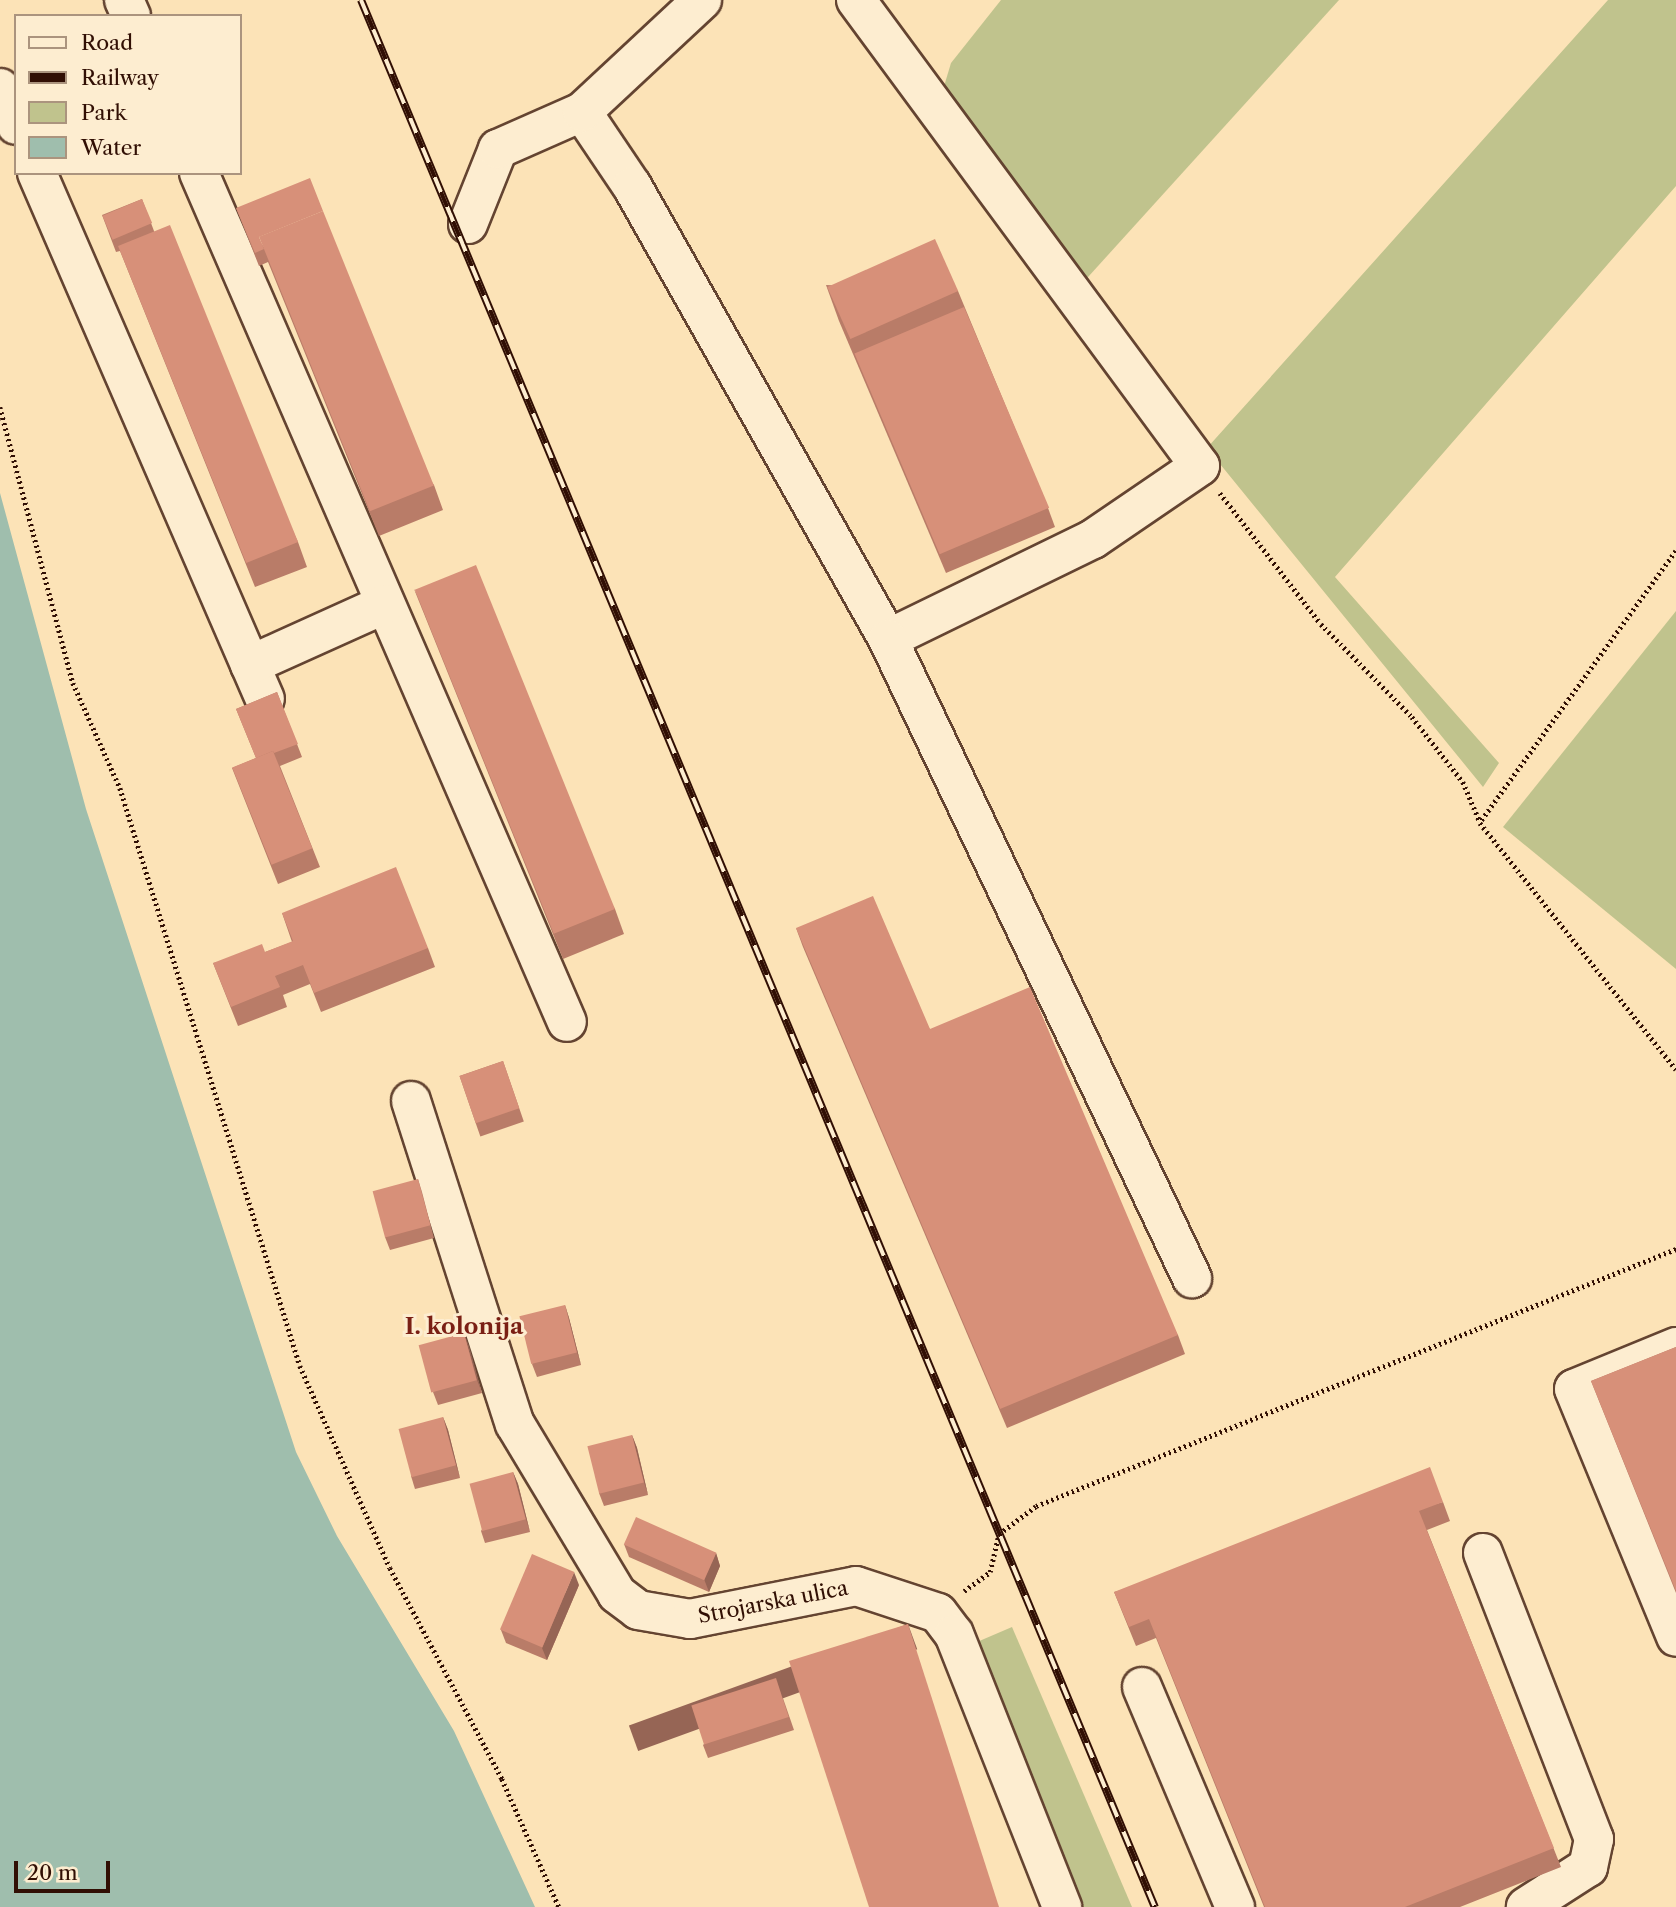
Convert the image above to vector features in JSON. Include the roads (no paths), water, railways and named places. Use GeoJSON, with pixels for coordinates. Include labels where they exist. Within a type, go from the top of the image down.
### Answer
{"type":"FeatureCollection","features":[{"type":"Feature","properties":{"kind":"street"},"geometry":{"type":"LineString","coordinates":[[468,223],[498,149],[582,112],[702,0]]}},
{"type":"Feature","properties":{"kind":"street"},"geometry":{"type":"LineString","coordinates":[[856,0],[1200,466],[1093,539],[888,639]]}},
{"type":"Feature","properties":{"kind":"street"},"geometry":{"type":"LineString","coordinates":[[0,88],[14,120]]}},
{"type":"Feature","properties":{"kind":"street"},"geometry":{"type":"LineString","coordinates":[[582,112],[632,186],[888,639],[1192,1278]]}},
{"type":"Feature","properties":{"kind":"street"},"geometry":{"type":"LineString","coordinates":[[38,175],[265,699]]}},
{"type":"Feature","properties":{"kind":"street"},"geometry":{"type":"LineString","coordinates":[[200,175],[567,1022]]}},
{"type":"Feature","properties":{"kind":"street"},"geometry":{"type":"LineString","coordinates":[[250,665],[385,604]]}},
{"type":"Feature","properties":{"kind":"street","name":"Strojarska ulica"},"geometry":{"type":"LineString","coordinates":[[411,1101],[515,1424],[617,1594],[638,1610],[690,1619],[856,1586],[920,1604],[938,1613],[954,1634],[1062,1907]]}},
{"type":"Feature","properties":{"kind":"street"},"geometry":{"type":"LineString","coordinates":[[1676,1347],[1574,1389],[1676,1637]]}},
{"type":"Feature","properties":{"kind":"street"},"geometry":{"type":"LineString","coordinates":[[1483,1553],[1594,1839],[1588,1867],[1544,1903]]}},
{"type":"Feature","properties":{"kind":"street"},"geometry":{"type":"LineString","coordinates":[[1142,1687],[1235,1907]]}},
{"type":"Feature","properties":{"kind":"water"},"geometry":{"type":"Polygon","coordinates":[[[0,493],[86,809],[296,1452],[337,1536],[454,1731],[535,1907],[0,1907],[0,493]]]}},
{"type":"Feature","properties":{"kind":"railway"},"geometry":{"type":"LineString","coordinates":[[361,0],[1155,1907]]}},
{"type":"Feature","properties":{"kind":"district","name":"I. kolonija"},"geometry":{"type":"Point","coordinates":[464,1326]}}]}
